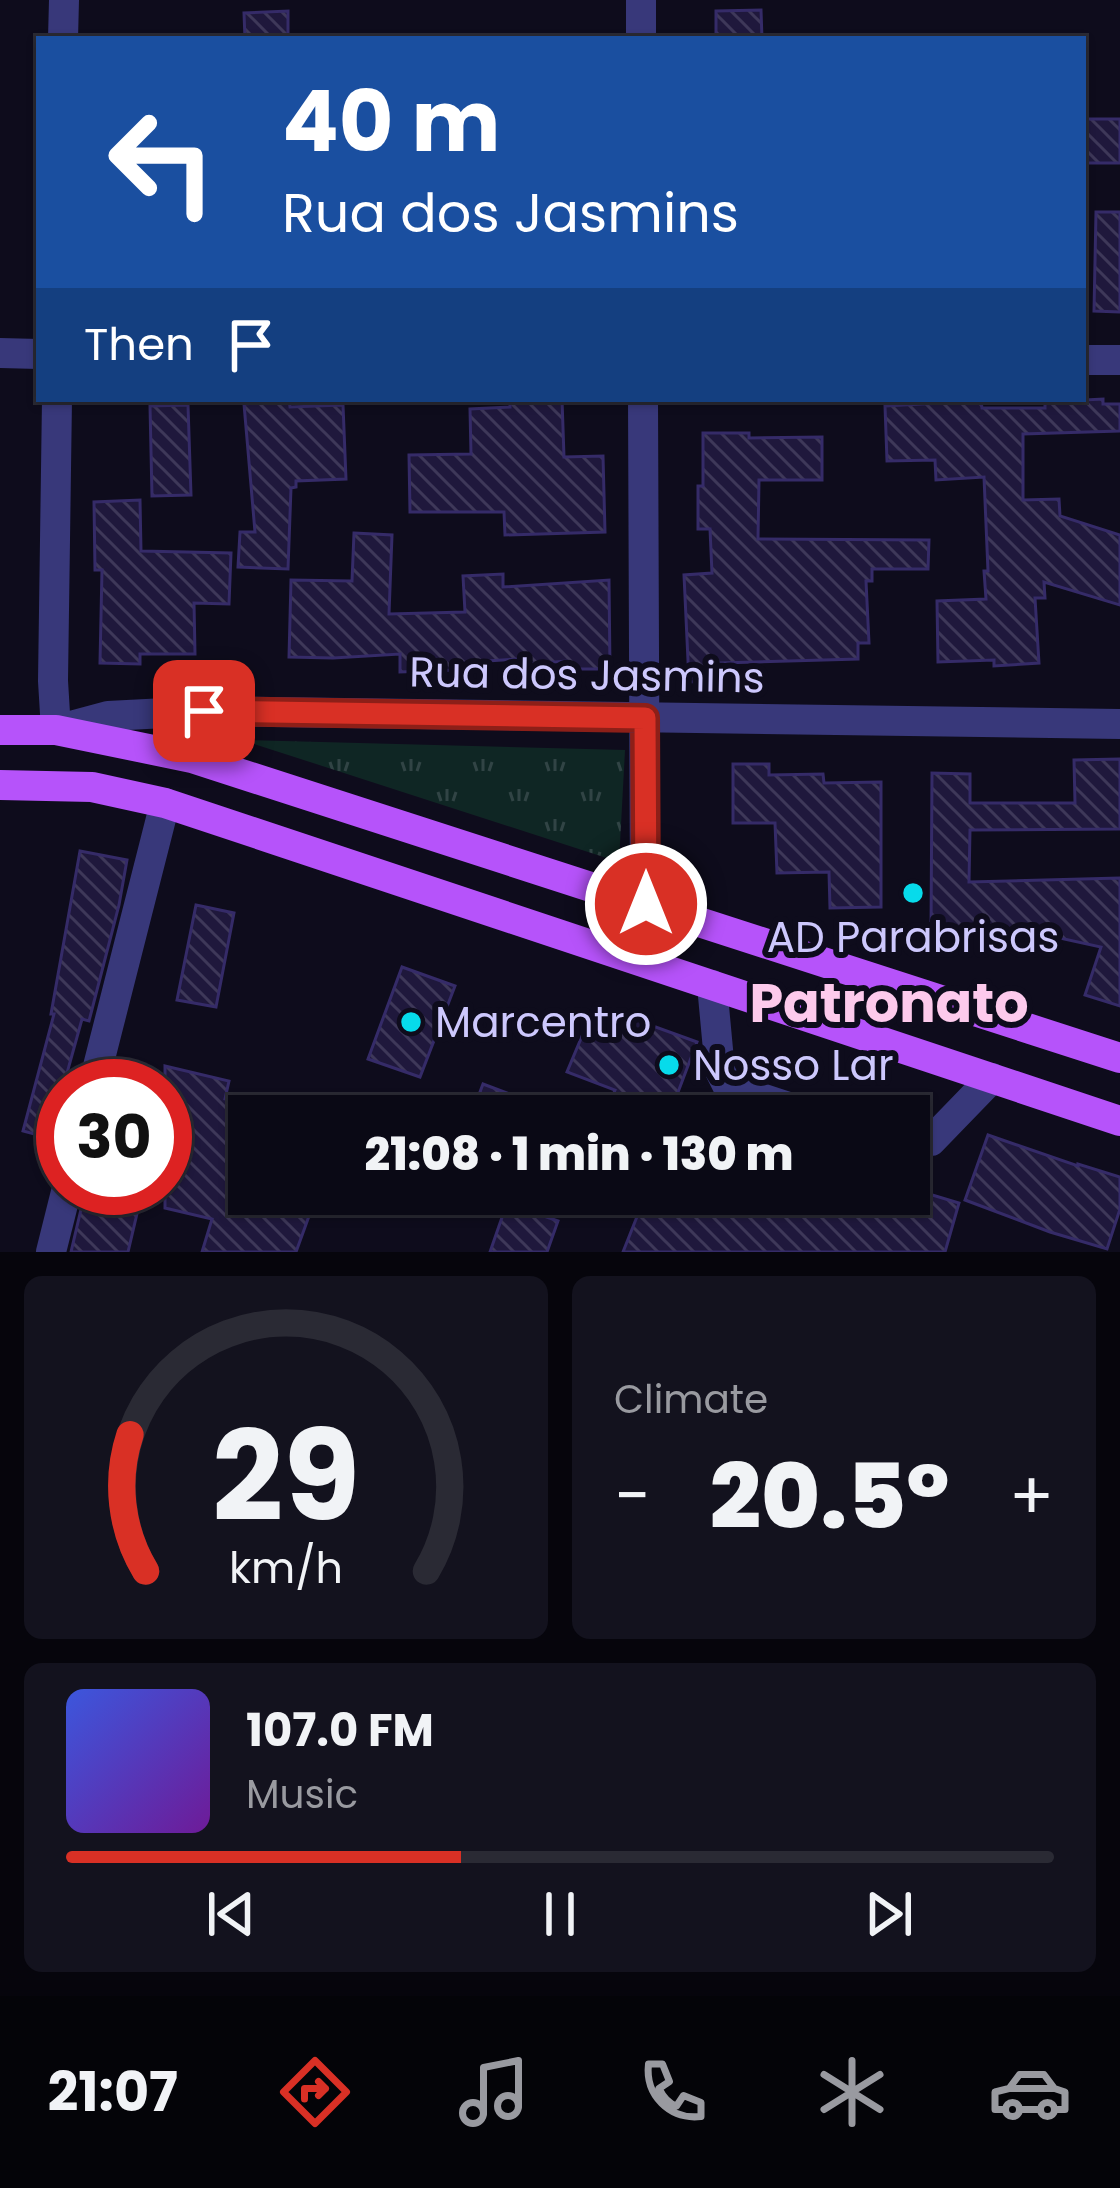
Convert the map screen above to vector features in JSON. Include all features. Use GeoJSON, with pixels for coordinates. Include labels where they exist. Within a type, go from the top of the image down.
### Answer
{"type":"FeatureCollection","features":[{"type":"Feature","properties":{"kind":"main road"},"geometry":{"type":"LineString","coordinates":[[0,730],[56,730],[191,758],[1120,1058]]}},
{"type":"Feature","properties":{"kind":"main road"},"geometry":{"type":"LineString","coordinates":[[0,785],[92,788],[165,803],[1120,1120]]}},
{"type":"Feature","properties":{"kind":"street"},"geometry":{"type":"LineString","coordinates":[[64,0],[64,36]]}},
{"type":"Feature","properties":{"kind":"street"},"geometry":{"type":"LineString","coordinates":[[641,0],[641,36]]}},
{"type":"Feature","properties":{"kind":"street"},"geometry":{"type":"LineString","coordinates":[[0,353],[36,354]]}},
{"type":"Feature","properties":{"kind":"street"},"geometry":{"type":"LineString","coordinates":[[1086,360],[1120,360]]}},
{"type":"Feature","properties":{"kind":"street"},"geometry":{"type":"LineString","coordinates":[[56,730],[57,402]]}},
{"type":"Feature","properties":{"kind":"street"},"geometry":{"type":"LineString","coordinates":[[643,402],[646,904]]}},
{"type":"Feature","properties":{"kind":"street","name":"Rua dos Jasmins"},"geometry":{"type":"LineString","coordinates":[[56,730],[108,716],[187,711],[1120,724]]}},
{"type":"Feature","properties":{"kind":"street"},"geometry":{"type":"LineString","coordinates":[[101,1059],[165,803]]}},
{"type":"Feature","properties":{"kind":"street"},"geometry":{"type":"LineString","coordinates":[[712,985],[720,1071],[728,1087],[752,1095]]}},
{"type":"Feature","properties":{"kind":"street"},"geometry":{"type":"LineString","coordinates":[[930,1141],[992,1078]]}},
{"type":"Feature","properties":{"kind":"street"},"geometry":{"type":"LineString","coordinates":[[51,1252],[61,1215]]}},
{"type":"Feature","properties":{"kind":"green space"},"geometry":{"type":"Polygon","coordinates":[[[242,740],[625,750],[619,862],[242,740]]]}},
{"type":"Feature","properties":{"kind":"building"},"geometry":{"type":"Polygon","coordinates":[[[761,10],[762,36],[716,36],[716,11],[761,10]]]}},
{"type":"Feature","properties":{"kind":"building"},"geometry":{"type":"Polygon","coordinates":[[[288,11],[288,36],[245,36],[244,13],[288,11]]]}},
{"type":"Feature","properties":{"kind":"building"},"geometry":{"type":"Polygon","coordinates":[[[1086,119],[1120,119],[1120,163],[1086,163],[1086,119]]]}},
{"type":"Feature","properties":{"kind":"building"},"geometry":{"type":"Polygon","coordinates":[[[1096,212],[1120,212],[1120,312],[1094,311],[1096,212]]]}},
{"type":"Feature","properties":{"kind":"building"},"geometry":{"type":"Polygon","coordinates":[[[510,402],[562,402],[564,457],[603,456],[605,532],[505,535],[504,512],[410,512],[409,455],[471,454],[470,409],[510,407],[510,402]]]}},
{"type":"Feature","properties":{"kind":"building"},"geometry":{"type":"Polygon","coordinates":[[[981,402],[982,408],[1045,408],[1045,402],[1120,404],[1120,431],[1023,434],[1023,500],[1059,499],[1060,516],[1120,535],[1120,605],[1044,582],[1045,598],[1035,598],[1039,663],[938,662],[937,601],[986,599],[984,477],[936,480],[935,460],[887,461],[885,406],[981,402]]]}},
{"type":"Feature","properties":{"kind":"building"},"geometry":{"type":"Polygon","coordinates":[[[244,404],[343,405],[346,479],[296,481],[291,488],[288,569],[238,567],[240,532],[255,532],[244,404]]]}},
{"type":"Feature","properties":{"kind":"building"},"geometry":{"type":"Polygon","coordinates":[[[188,405],[191,495],[152,496],[150,406],[188,405]]]}},
{"type":"Feature","properties":{"kind":"building"},"geometry":{"type":"Polygon","coordinates":[[[703,433],[822,437],[822,480],[759,480],[758,539],[929,540],[928,569],[872,569],[872,581],[866,581],[869,643],[858,643],[858,659],[721,663],[722,681],[689,682],[684,575],[712,573],[710,529],[698,529],[703,433]]]}},
{"type":"Feature","properties":{"kind":"building"},"geometry":{"type":"Polygon","coordinates":[[[140,500],[141,551],[231,553],[229,604],[194,603],[195,654],[140,654],[140,664],[100,663],[102,570],[95,570],[94,502],[140,500]]]}},
{"type":"Feature","properties":{"kind":"building"},"geometry":{"type":"Polygon","coordinates":[[[354,533],[392,535],[389,614],[465,612],[463,576],[503,574],[503,587],[609,580],[610,669],[566,669],[566,661],[516,665],[516,659],[457,663],[458,670],[400,672],[400,654],[289,657],[291,580],[352,581],[354,533]]]}},
{"type":"Feature","properties":{"kind":"building"},"geometry":{"type":"Polygon","coordinates":[[[1120,759],[1120,829],[970,830],[969,882],[1120,878],[1120,1006],[1085,995],[1101,947],[1037,933],[941,935],[941,931],[931,931],[932,773],[970,774],[970,803],[1075,803],[1074,760],[1120,759]]]}},
{"type":"Feature","properties":{"kind":"building"},"geometry":{"type":"Polygon","coordinates":[[[733,764],[769,764],[769,775],[823,774],[824,783],[881,782],[881,907],[830,908],[829,872],[777,873],[775,823],[733,823],[733,764]]]}},
{"type":"Feature","properties":{"kind":"building"},"geometry":{"type":"Polygon","coordinates":[[[80,851],[127,860],[89,1021],[82,1019],[71,1059],[42,1059],[80,851]]]}},
{"type":"Feature","properties":{"kind":"building"},"geometry":{"type":"Polygon","coordinates":[[[196,905],[234,913],[216,1007],[177,1000],[196,905]]]}},
{"type":"Feature","properties":{"kind":"building","name":"Marcentro"},"geometry":{"type":"Polygon","coordinates":[[[402,967],[455,986],[420,1077],[368,1059],[402,967]]]}},
{"type":"Feature","properties":{"kind":"building"},"geometry":{"type":"Polygon","coordinates":[[[595,1005],[697,1042],[677,1095],[613,1095],[615,1090],[567,1072],[595,1005]]]}},
{"type":"Feature","properties":{"kind":"building"},"geometry":{"type":"Polygon","coordinates":[[[192,1072],[229,1081],[225,1099],[228,1215],[309,1215],[296,1252],[202,1252],[212,1219],[192,1214],[192,1072]]]}},
{"type":"Feature","properties":{"kind":"building"},"geometry":{"type":"Polygon","coordinates":[[[36,1082],[36,1134],[23,1131],[36,1082]]]}},
{"type":"Feature","properties":{"kind":"building"},"geometry":{"type":"Polygon","coordinates":[[[483,1084],[512,1095],[479,1095],[483,1084]]]}},
{"type":"Feature","properties":{"kind":"building"},"geometry":{"type":"Polygon","coordinates":[[[988,1135],[1120,1177],[1120,1209],[1107,1249],[965,1200],[988,1135]]]}},
{"type":"Feature","properties":{"kind":"building"},"geometry":{"type":"Polygon","coordinates":[[[930,1194],[959,1203],[945,1252],[623,1252],[638,1215],[930,1215],[930,1194]]]}},
{"type":"Feature","properties":{"kind":"building"},"geometry":{"type":"Polygon","coordinates":[[[80,1215],[137,1215],[128,1252],[71,1252],[80,1215]]]}},
{"type":"Feature","properties":{"kind":"building"},"geometry":{"type":"Polygon","coordinates":[[[503,1215],[541,1215],[558,1221],[547,1252],[490,1252],[503,1215]]]}},
{"type":"Feature","properties":{"kind":"place","name":"AD Parabrisas"},"geometry":{"type":"Point","coordinates":[913,893]}},
{"type":"Feature","properties":{"kind":"place","name":"Marcentro"},"geometry":{"type":"Point","coordinates":[411,1022]}},
{"type":"Feature","properties":{"kind":"place","name":"Nosso Lar"},"geometry":{"type":"Point","coordinates":[669,1065]}},
{"type":"Feature","properties":{"kind":"district","name":"Patronato"},"geometry":{"type":"Point","coordinates":[889,1003]}},
{"type":"Feature","properties":{"kind":"route"},"geometry":{"type":"LineString","coordinates":[[204,711],[645,718],[646,904]]}}]}
